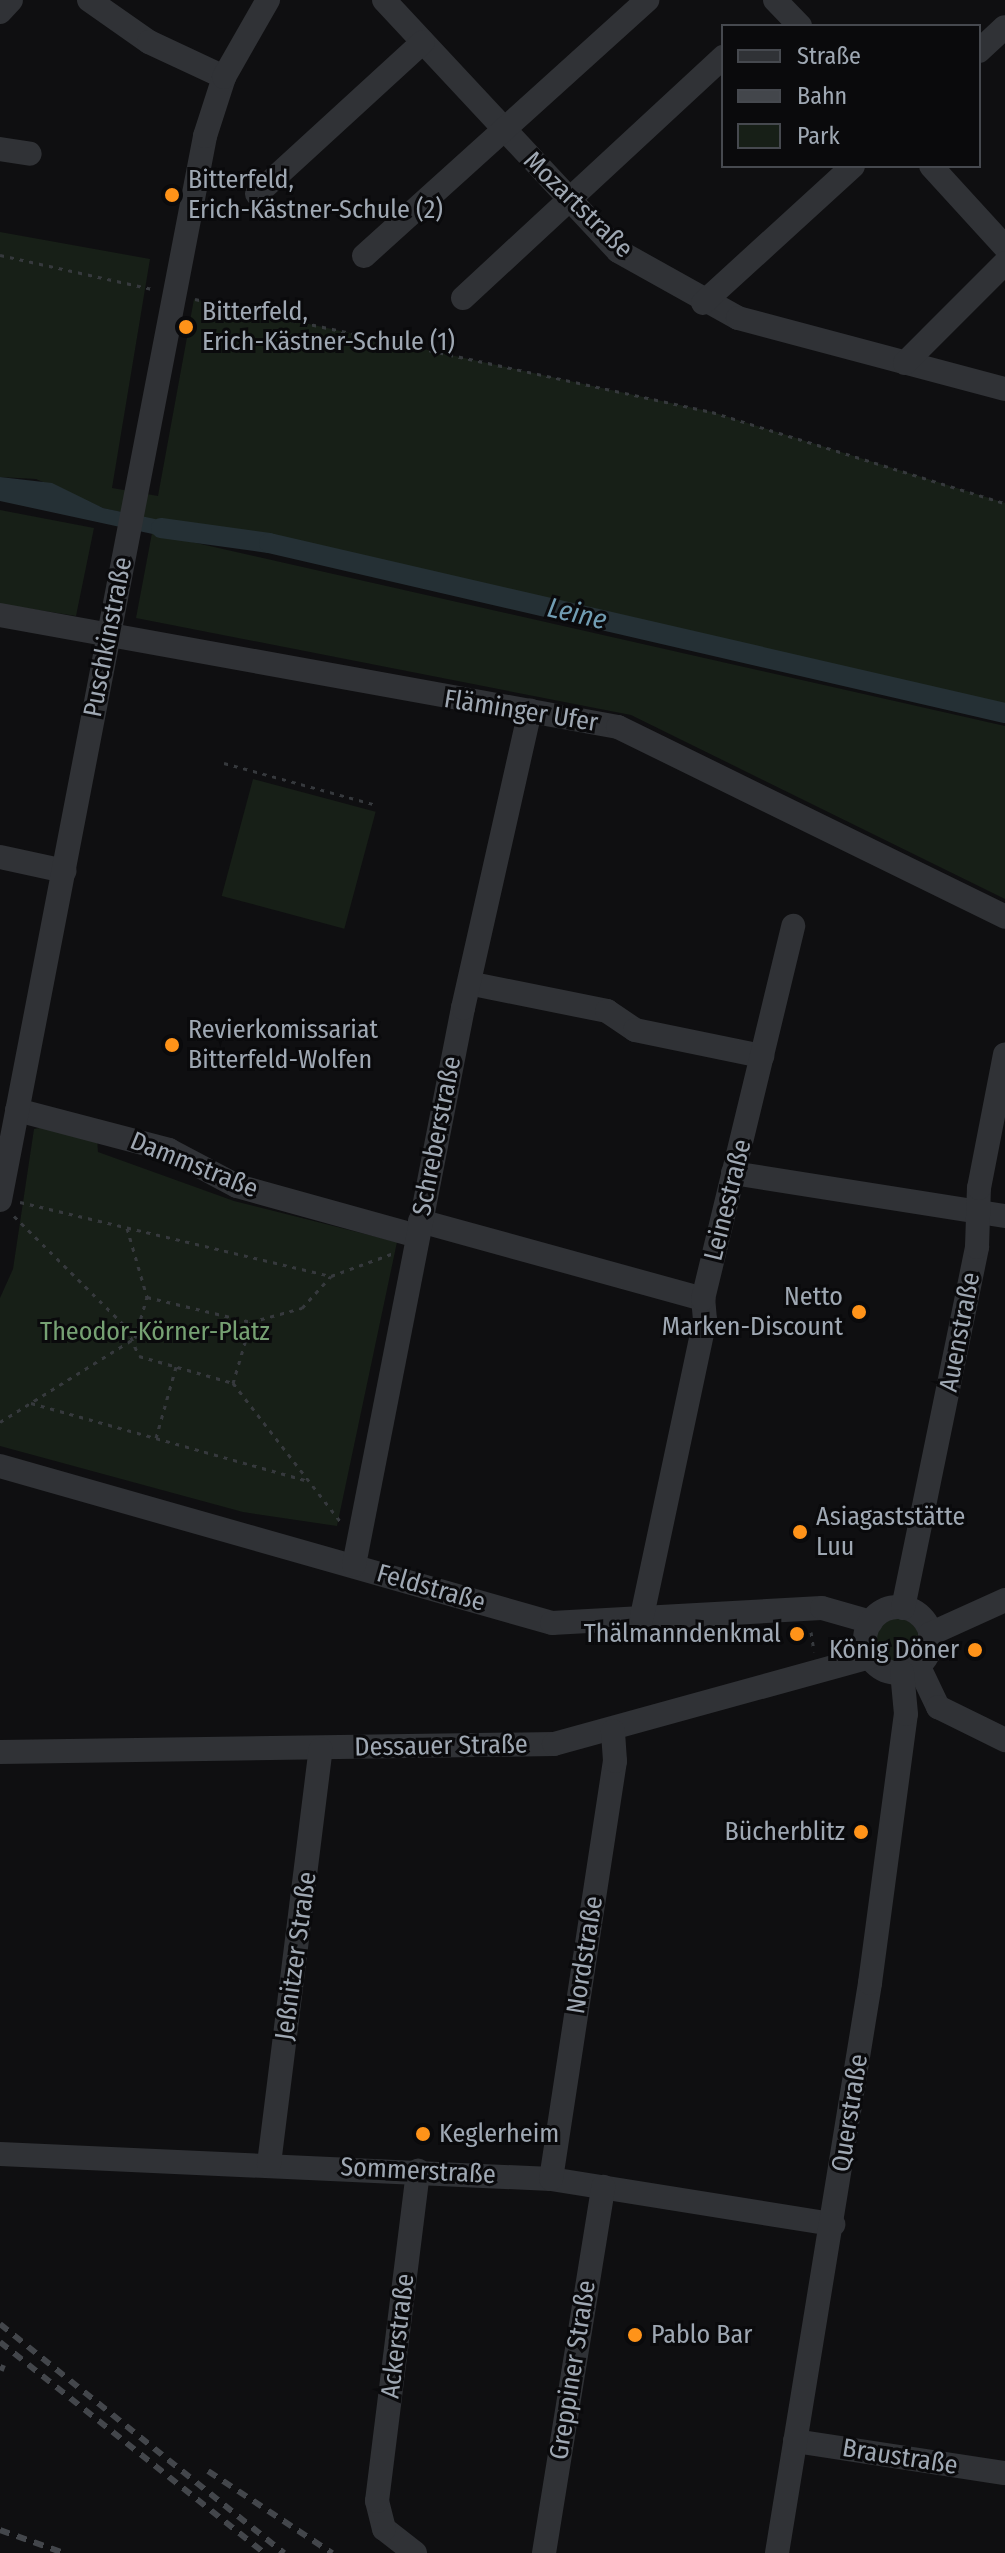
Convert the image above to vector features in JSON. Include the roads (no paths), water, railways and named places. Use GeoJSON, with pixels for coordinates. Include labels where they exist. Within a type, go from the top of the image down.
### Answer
{"type":"FeatureCollection","features":[{"type":"Feature","properties":{"kind":"street"},"geometry":{"type":"LineString","coordinates":[[0,12],[11,0]]}},
{"type":"Feature","properties":{"kind":"street"},"geometry":{"type":"LineString","coordinates":[[89,0],[149,42],[224,77]]}},
{"type":"Feature","properties":{"kind":"street","name":"Puschkinstraße"},"geometry":{"type":"LineString","coordinates":[[0,1198],[173,294],[224,77],[268,0]]}},
{"type":"Feature","properties":{"kind":"street","name":"Mozartstraße"},"geometry":{"type":"LineString","coordinates":[[384,0],[569,202],[618,251],[703,303],[1005,389]]}},
{"type":"Feature","properties":{"kind":"street"},"geometry":{"type":"LineString","coordinates":[[364,256],[647,0]]}},
{"type":"Feature","properties":{"kind":"street"},"geometry":{"type":"LineString","coordinates":[[775,0],[798,24]]}},
{"type":"Feature","properties":{"kind":"street"},"geometry":{"type":"LineString","coordinates":[[981,49],[1005,27]]}},
{"type":"Feature","properties":{"kind":"street"},"geometry":{"type":"LineString","coordinates":[[257,194],[423,42]]}},
{"type":"Feature","properties":{"kind":"street"},"geometry":{"type":"LineString","coordinates":[[463,298],[721,59]]}},
{"type":"Feature","properties":{"kind":"street"},"geometry":{"type":"LineString","coordinates":[[0,149],[30,154]]}},
{"type":"Feature","properties":{"kind":"street"},"geometry":{"type":"LineString","coordinates":[[703,303],[851,168]]}},
{"type":"Feature","properties":{"kind":"street"},"geometry":{"type":"LineString","coordinates":[[933,168],[1005,247]]}},
{"type":"Feature","properties":{"kind":"street"},"geometry":{"type":"LineString","coordinates":[[905,363],[1005,263]]}},
{"type":"Feature","properties":{"kind":"street","name":"Fläminger Ufer"},"geometry":{"type":"LineString","coordinates":[[0,615],[530,710],[628,731],[1005,917]]}},
{"type":"Feature","properties":{"kind":"street","name":"Schreberstraße"},"geometry":{"type":"LineString","coordinates":[[356,1555],[417,1237],[530,710]]}},
{"type":"Feature","properties":{"kind":"street"},"geometry":{"type":"LineString","coordinates":[[0,857],[64,871]]}},
{"type":"Feature","properties":{"kind":"street","name":"Leinestraße"},"geometry":{"type":"LineString","coordinates":[[642,1616],[703,1299],[793,926]]}},
{"type":"Feature","properties":{"kind":"street"},"geometry":{"type":"LineString","coordinates":[[473,984],[607,1011],[635,1030],[762,1056]]}},
{"type":"Feature","properties":{"kind":"street","name":"Auenstraße"},"geometry":{"type":"LineString","coordinates":[[903,1608],[922,1471],[978,1215],[1005,1054]]}},
{"type":"Feature","properties":{"kind":"street","name":"Dammstraße"},"geometry":{"type":"LineString","coordinates":[[17,1110],[169,1150],[237,1186],[417,1237],[703,1299]]}},
{"type":"Feature","properties":{"kind":"street"},"geometry":{"type":"LineString","coordinates":[[733,1173],[978,1215],[1005,1216]]}},
{"type":"Feature","properties":{"kind":"street","name":"Feldstraße"},"geometry":{"type":"LineString","coordinates":[[0,1466],[356,1555],[552,1623],[807,1608],[842,1608],[871,1622]]}},
{"type":"Feature","properties":{"kind":"street"},"geometry":{"type":"LineString","coordinates":[[910,1669],[930,1634],[1005,1600]]}},
{"type":"Feature","properties":{"kind":"street"},"geometry":{"type":"LineString","coordinates":[[930,1634],[924,1620],[903,1608],[871,1622],[870,1657],[910,1669],[938,1707],[1005,1740]]}},
{"type":"Feature","properties":{"kind":"street","name":"Dessauer Straße"},"geometry":{"type":"LineString","coordinates":[[0,1752],[554,1744],[818,1675],[870,1657]]}},
{"type":"Feature","properties":{"kind":"street","name":"Querstraße"},"geometry":{"type":"LineString","coordinates":[[777,2553],[833,2224],[910,1669]]}},
{"type":"Feature","properties":{"kind":"street","name":"Nordstraße"},"geometry":{"type":"LineString","coordinates":[[551,2179],[615,1761],[613,1731]]}},
{"type":"Feature","properties":{"kind":"street","name":"Jeßnitzer Straße"},"geometry":{"type":"LineString","coordinates":[[269,2164],[321,1749]]}},
{"type":"Feature","properties":{"kind":"street","name":"Sommerstraße"},"geometry":{"type":"LineString","coordinates":[[0,2154],[551,2179],[833,2224]]}},
{"type":"Feature","properties":{"kind":"street","name":"Ackerstraße"},"geometry":{"type":"LineString","coordinates":[[415,2553],[384,2529],[377,2501],[418,2171]]}},
{"type":"Feature","properties":{"kind":"street","name":"Greppiner Straße"},"geometry":{"type":"LineString","coordinates":[[544,2553],[603,2187]]}},
{"type":"Feature","properties":{"kind":"street","name":"Braustraße"},"geometry":{"type":"LineString","coordinates":[[795,2441],[1005,2473]]}},
{"type":"Feature","properties":{"kind":"waterway","name":"Leine"},"geometry":{"type":"LineString","coordinates":[[161,528],[269,543],[1005,713]]}},
{"type":"Feature","properties":{"kind":"railway"},"geometry":{"type":"LineString","coordinates":[[0,2324],[284,2553]]}},
{"type":"Feature","properties":{"kind":"railway"},"geometry":{"type":"LineString","coordinates":[[0,2342],[264,2553]]}},
{"type":"Feature","properties":{"kind":"railway"},"geometry":{"type":"LineString","coordinates":[[0,2367],[5,2369]]}},
{"type":"Feature","properties":{"kind":"railway"},"geometry":{"type":"LineString","coordinates":[[208,2471],[332,2553]]}},
{"type":"Feature","properties":{"kind":"railway"},"geometry":{"type":"LineString","coordinates":[[0,2530],[64,2553]]}},
{"type":"Feature","properties":{"kind":"place","name":"Bitterfeld, Erich-Kästner-Schule (2)"},"geometry":{"type":"Point","coordinates":[172,195]}},
{"type":"Feature","properties":{"kind":"place","name":"Bitterfeld, Erich-Kästner-Schule (1)"},"geometry":{"type":"Point","coordinates":[186,327]}},
{"type":"Feature","properties":{"kind":"place","name":"Revierkomissariat Bitterfeld-Wolfen"},"geometry":{"type":"Point","coordinates":[172,1045]}},
{"type":"Feature","properties":{"kind":"place","name":"Netto Marken-Discount"},"geometry":{"type":"Point","coordinates":[859,1312]}},
{"type":"Feature","properties":{"kind":"place","name":"Asiagaststätte Luu"},"geometry":{"type":"Point","coordinates":[800,1532]}},
{"type":"Feature","properties":{"kind":"place","name":"Thälmanndenkmal"},"geometry":{"type":"Point","coordinates":[797,1634]}},
{"type":"Feature","properties":{"kind":"place","name":"König Döner"},"geometry":{"type":"Point","coordinates":[975,1650]}},
{"type":"Feature","properties":{"kind":"place","name":"Bücherblitz"},"geometry":{"type":"Point","coordinates":[861,1832]}},
{"type":"Feature","properties":{"kind":"place","name":"Keglerheim"},"geometry":{"type":"Point","coordinates":[423,2134]}},
{"type":"Feature","properties":{"kind":"place","name":"Pablo Bar"},"geometry":{"type":"Point","coordinates":[635,2335]}},
{"type":"Feature","properties":{"kind":"park label","name":"Theodor-Körner-Platz"},"geometry":{"type":"Point","coordinates":[155,1332]}}]}
